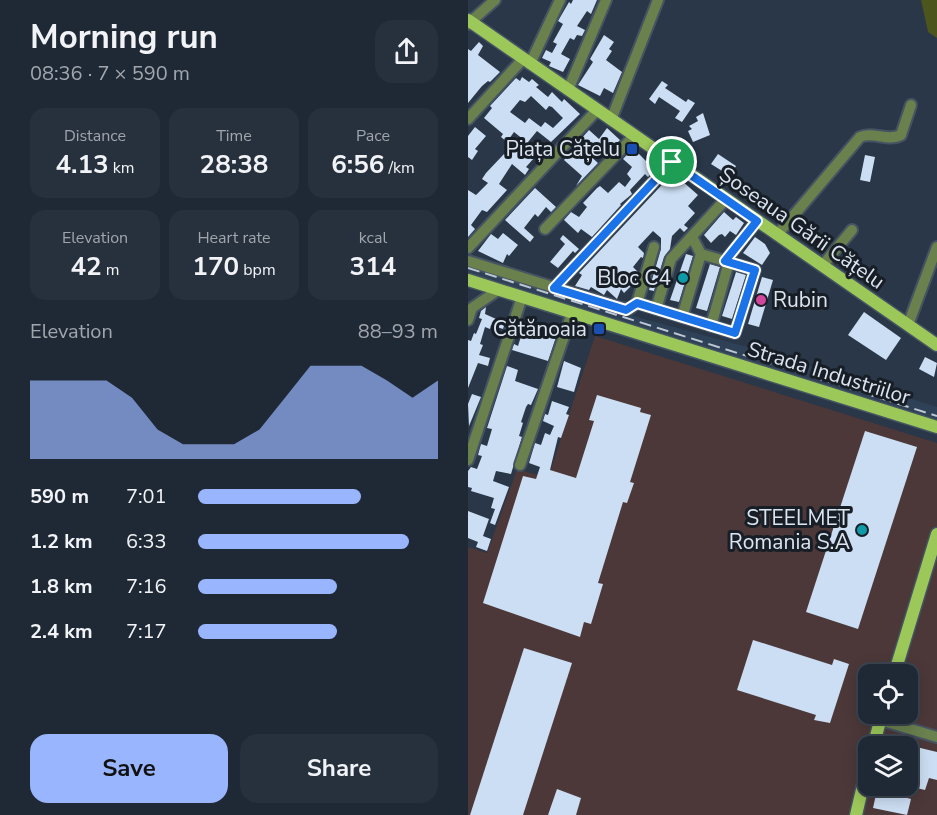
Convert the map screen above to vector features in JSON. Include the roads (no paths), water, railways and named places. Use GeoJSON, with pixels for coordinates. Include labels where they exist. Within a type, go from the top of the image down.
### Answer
{"type":"FeatureCollection","features":[{"type":"Feature","properties":{"kind":"main road","name":"Șoseaua Gării Cățelu"},"geometry":{"type":"LineString","coordinates":[[469,22],[937,345]]}},
{"type":"Feature","properties":{"kind":"main road","name":"Strada Industriilor"},"geometry":{"type":"LineString","coordinates":[[468,280],[937,427]]}},
{"type":"Feature","properties":{"kind":"main road"},"geometry":{"type":"LineString","coordinates":[[897,664],[937,534]]}},
{"type":"Feature","properties":{"kind":"main road"},"geometry":{"type":"LineString","coordinates":[[856,815],[860,796]]}},
{"type":"Feature","properties":{"kind":"street"},"geometry":{"type":"LineString","coordinates":[[469,22],[495,0]]}},
{"type":"Feature","properties":{"kind":"street"},"geometry":{"type":"LineString","coordinates":[[468,119],[527,62],[560,0]]}},
{"type":"Feature","properties":{"kind":"street"},"geometry":{"type":"LineString","coordinates":[[568,90],[606,0]]}},
{"type":"Feature","properties":{"kind":"street"},"geometry":{"type":"LineString","coordinates":[[611,120],[658,0]]}},
{"type":"Feature","properties":{"kind":"street"},"geometry":{"type":"LineString","coordinates":[[777,235],[862,135],[890,138],[901,135],[911,105]]}},
{"type":"Feature","properties":{"kind":"street"},"geometry":{"type":"LineString","coordinates":[[468,248],[597,110]]}},
{"type":"Feature","properties":{"kind":"street"},"geometry":{"type":"LineString","coordinates":[[545,229],[634,136]]}},
{"type":"Feature","properties":{"kind":"street"},"geometry":{"type":"LineString","coordinates":[[554,288],[672,162]]}},
{"type":"Feature","properties":{"kind":"street"},"geometry":{"type":"LineString","coordinates":[[656,309],[671,259],[726,200]]}},
{"type":"Feature","properties":{"kind":"street"},"geometry":{"type":"LineString","coordinates":[[711,326],[727,262],[757,221]]}},
{"type":"Feature","properties":{"kind":"street"},"geometry":{"type":"LineString","coordinates":[[822,266],[852,230]]}},
{"type":"Feature","properties":{"kind":"street"},"geometry":{"type":"LineString","coordinates":[[682,317],[701,254],[692,237]]}},
{"type":"Feature","properties":{"kind":"street"},"geometry":{"type":"LineString","coordinates":[[908,325],[937,247]]}},
{"type":"Feature","properties":{"kind":"street"},"geometry":{"type":"LineString","coordinates":[[468,261],[626,310],[637,303],[654,248]]}},
{"type":"Feature","properties":{"kind":"street"},"geometry":{"type":"LineString","coordinates":[[637,303],[735,333],[755,270],[701,254]]}},
{"type":"Feature","properties":{"kind":"street"},"geometry":{"type":"LineString","coordinates":[[468,320],[470,303],[498,290]]}},
{"type":"Feature","properties":{"kind":"street"},"geometry":{"type":"LineString","coordinates":[[468,460],[522,297]]}},
{"type":"Feature","properties":{"kind":"street"},"geometry":{"type":"LineString","coordinates":[[519,465],[572,313]]}},
{"type":"Feature","properties":{"kind":"street"},"geometry":{"type":"LineString","coordinates":[[902,724],[937,736]]}},
{"type":"Feature","properties":{"kind":"railway"},"geometry":{"type":"LineString","coordinates":[[468,268],[937,416]]}},
{"type":"Feature","properties":{"kind":"place","name":"Piața Cățelu"},"geometry":{"type":"Point","coordinates":[632,149]}},
{"type":"Feature","properties":{"kind":"place","name":"Bloc C4"},"geometry":{"type":"Point","coordinates":[683,278]}},
{"type":"Feature","properties":{"kind":"place","name":"Rubin"},"geometry":{"type":"Point","coordinates":[761,300]}},
{"type":"Feature","properties":{"kind":"place","name":"Cătănoaia"},"geometry":{"type":"Point","coordinates":[599,329]}},
{"type":"Feature","properties":{"kind":"place","name":"STEELMET Romania S.A"},"geometry":{"type":"Point","coordinates":[862,530]}}]}
